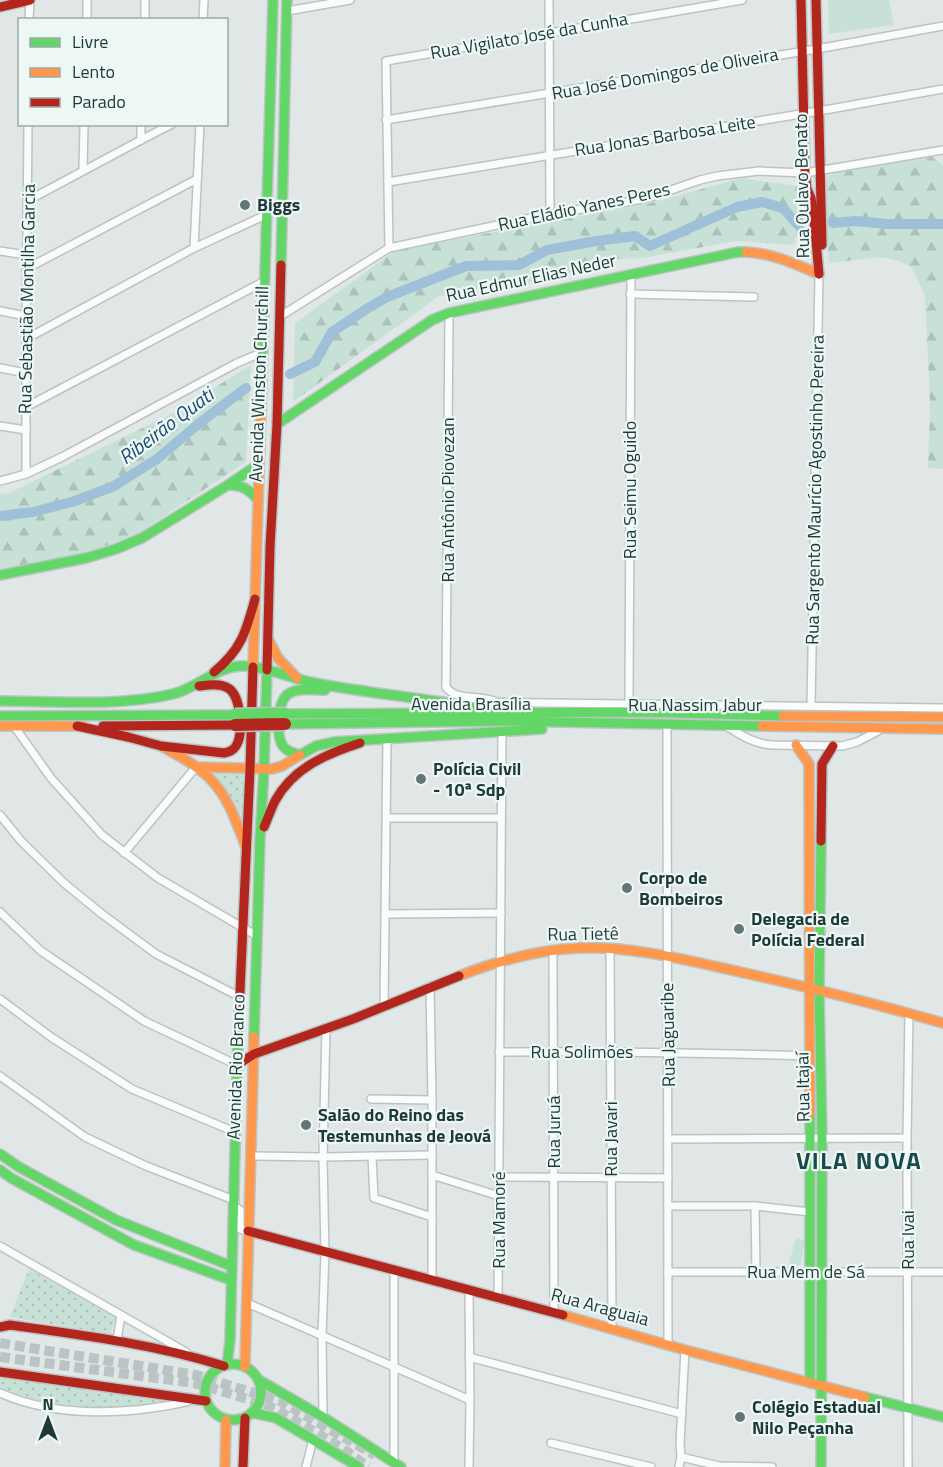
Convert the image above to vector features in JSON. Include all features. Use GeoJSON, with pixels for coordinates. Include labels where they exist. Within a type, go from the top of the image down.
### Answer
{"type":"FeatureCollection","features":[{"type":"Feature","properties":{"kind":"main road"},"geometry":{"type":"LineString","coordinates":[[0,7],[30,0]]}},
{"type":"Feature","properties":{"kind":"main road"},"geometry":{"type":"LineString","coordinates":[[274,0],[279,10],[287,6]]}},
{"type":"Feature","properties":{"kind":"main road","name":"Avenida Winston Churchill"},"geometry":{"type":"LineString","coordinates":[[250,769],[274,0]]}},
{"type":"Feature","properties":{"kind":"main road","name":"Rua Oulavo Benato"},"geometry":{"type":"LineString","coordinates":[[801,0],[805,173],[813,209],[819,274]]}},
{"type":"Feature","properties":{"kind":"main road","name":"Rua Oulavo Benato"},"geometry":{"type":"LineString","coordinates":[[816,0],[822,269],[819,274]]}},
{"type":"Feature","properties":{"kind":"main road","name":"Avenida Winston Churchill"},"geometry":{"type":"LineString","coordinates":[[264,769],[270,548],[277,424],[287,6]]}},
{"type":"Feature","properties":{"kind":"main road"},"geometry":{"type":"LineString","coordinates":[[268,214],[274,217],[281,226]]}},
{"type":"Feature","properties":{"kind":"main road"},"geometry":{"type":"LineString","coordinates":[[800,266],[809,261],[816,247]]}},
{"type":"Feature","properties":{"kind":"main road","name":"Rua Edmur Elias Neder"},"geometry":{"type":"LineString","coordinates":[[277,424],[432,320],[449,313],[749,251],[763,253],[819,274]]}},
{"type":"Feature","properties":{"kind":"main road"},"geometry":{"type":"LineString","coordinates":[[0,575],[86,558],[117,549],[142,538],[259,464]]}},
{"type":"Feature","properties":{"kind":"main road"},"geometry":{"type":"LineString","coordinates":[[228,485],[250,488],[258,500]]}},
{"type":"Feature","properties":{"kind":"main road"},"geometry":{"type":"LineString","coordinates":[[204,681],[222,666],[235,650],[246,632],[255,599]]}},
{"type":"Feature","properties":{"kind":"main road"},"geometry":{"type":"LineString","coordinates":[[268,639],[278,658],[298,679]]}},
{"type":"Feature","properties":{"kind":"main road"},"geometry":{"type":"LineString","coordinates":[[0,701],[91,702],[143,699],[177,693],[231,668],[244,666],[314,683],[500,707]]}},
{"type":"Feature","properties":{"kind":"main road"},"geometry":{"type":"LineString","coordinates":[[77,726],[161,746],[224,753],[233,750],[240,735],[239,706],[236,694],[218,685],[192,687]]}},
{"type":"Feature","properties":{"kind":"main road"},"geometry":{"type":"LineString","coordinates":[[300,755],[287,750],[280,739],[280,708],[284,699],[293,692],[299,691],[360,689]]}},
{"type":"Feature","properties":{"kind":"main road"},"geometry":{"type":"LineString","coordinates":[[778,716],[811,706]]}},
{"type":"Feature","properties":{"kind":"main road","name":"Avenida Brasília"},"geometry":{"type":"LineString","coordinates":[[285,719],[500,707],[778,716],[943,726]]}},
{"type":"Feature","properties":{"kind":"main road"},"geometry":{"type":"LineString","coordinates":[[0,709],[31,716]]}},
{"type":"Feature","properties":{"kind":"main road","name":"Avenida Brasília"},"geometry":{"type":"LineString","coordinates":[[0,716],[235,720]]}},
{"type":"Feature","properties":{"kind":"main road","name":"Avenida Brasília"},"geometry":{"type":"LineString","coordinates":[[0,726],[77,726],[285,719],[882,729],[943,726]]}},
{"type":"Feature","properties":{"kind":"main road"},"geometry":{"type":"LineString","coordinates":[[196,767],[264,769],[282,766],[324,743],[615,724]]}},
{"type":"Feature","properties":{"kind":"main road"},"geometry":{"type":"LineString","coordinates":[[260,839],[276,800],[289,782],[302,770],[321,757],[340,749],[385,738]]}},
{"type":"Feature","properties":{"kind":"main road"},"geometry":{"type":"LineString","coordinates":[[796,745],[815,764],[833,746]]}},
{"type":"Feature","properties":{"kind":"main road"},"geometry":{"type":"LineString","coordinates":[[161,746],[196,767],[212,780],[235,818],[247,850]]}},
{"type":"Feature","properties":{"kind":"main road","name":"Rua Itajaí"},"geometry":{"type":"LineString","coordinates":[[815,764],[816,1384],[821,1467]]}},
{"type":"Feature","properties":{"kind":"main road","name":"Avenida Rio Branco"},"geometry":{"type":"LineString","coordinates":[[226,1365],[230,1340],[237,1065],[250,769]]}},
{"type":"Feature","properties":{"kind":"main road","name":"Avenida Rio Branco"},"geometry":{"type":"LineString","coordinates":[[245,1367],[264,769]]}},
{"type":"Feature","properties":{"kind":"main road","name":"Rua Tietê"},"geometry":{"type":"LineString","coordinates":[[237,1065],[254,1054],[384,1007],[501,961],[553,950],[585,948],[610,948],[667,955],[814,988],[943,1023]]}},
{"type":"Feature","properties":{"kind":"main road","name":"Rua Itajaí"},"geometry":{"type":"LineString","coordinates":[[814,988],[809,1056],[816,1138],[810,1212],[816,1272]]}},
{"type":"Feature","properties":{"kind":"main road"},"geometry":{"type":"LineString","coordinates":[[0,1154],[19,1167],[116,1220],[231,1266]]}},
{"type":"Feature","properties":{"kind":"main road"},"geometry":{"type":"LineString","coordinates":[[11,1178],[19,1167]]}},
{"type":"Feature","properties":{"kind":"main road"},"geometry":{"type":"LineString","coordinates":[[0,1170],[134,1245],[231,1280]]}},
{"type":"Feature","properties":{"kind":"main road"},"geometry":{"type":"LineString","coordinates":[[109,1232],[116,1220]]}},
{"type":"Feature","properties":{"kind":"main road","name":"Rua Araguaia"},"geometry":{"type":"LineString","coordinates":[[248,1231],[685,1350],[943,1417]]}},
{"type":"Feature","properties":{"kind":"main road"},"geometry":{"type":"LineString","coordinates":[[3,1324],[117,1340],[226,1365],[236,1364],[245,1367],[259,1380],[261,1397],[258,1406],[249,1416],[243,1467]]}},
{"type":"Feature","properties":{"kind":"main road"},"geometry":{"type":"LineString","coordinates":[[226,1365],[211,1375],[205,1392],[206,1401],[218,1416],[236,1421],[249,1416],[276,1418],[359,1467]]}},
{"type":"Feature","properties":{"kind":"main road"},"geometry":{"type":"LineString","coordinates":[[0,1372],[206,1401]]}},
{"type":"Feature","properties":{"kind":"main road"},"geometry":{"type":"LineString","coordinates":[[259,1380],[398,1464]]}},
{"type":"Feature","properties":{"kind":"main road"},"geometry":{"type":"LineString","coordinates":[[225,1467],[226,1420]]}},
{"type":"Feature","properties":{"kind":"street"},"geometry":{"type":"LineString","coordinates":[[29,18],[30,0]]}},
{"type":"Feature","properties":{"kind":"street"},"geometry":{"type":"LineString","coordinates":[[87,0],[87,18]]}},
{"type":"Feature","properties":{"kind":"street"},"geometry":{"type":"LineString","coordinates":[[145,0],[145,18]]}},
{"type":"Feature","properties":{"kind":"street"},"geometry":{"type":"LineString","coordinates":[[203,18],[204,0]]}},
{"type":"Feature","properties":{"kind":"street"},"geometry":{"type":"LineString","coordinates":[[287,6],[350,0]]}},
{"type":"Feature","properties":{"kind":"street"},"geometry":{"type":"LineString","coordinates":[[549,0],[550,214]]}},
{"type":"Feature","properties":{"kind":"street","name":"Rua Vigilato José da Cunha"},"geometry":{"type":"LineString","coordinates":[[386,120],[386,61],[742,0]]}},
{"type":"Feature","properties":{"kind":"street","name":"Rua José Domingos de Oliveira"},"geometry":{"type":"LineString","coordinates":[[386,120],[943,26]]}},
{"type":"Feature","properties":{"kind":"street","name":"Rua Jonas Barbosa Leite"},"geometry":{"type":"LineString","coordinates":[[388,182],[819,111],[943,88]]}},
{"type":"Feature","properties":{"kind":"street"},"geometry":{"type":"LineString","coordinates":[[386,120],[388,248]]}},
{"type":"Feature","properties":{"kind":"street","name":"Rua Sebastião Montilha Garcia"},"geometry":{"type":"LineString","coordinates":[[26,474],[28,126]]}},
{"type":"Feature","properties":{"kind":"street"},"geometry":{"type":"LineString","coordinates":[[83,170],[84,126]]}},
{"type":"Feature","properties":{"kind":"street"},"geometry":{"type":"LineString","coordinates":[[141,126],[141,140]]}},
{"type":"Feature","properties":{"kind":"street"},"geometry":{"type":"LineString","coordinates":[[27,201],[168,126]]}},
{"type":"Feature","properties":{"kind":"street"},"geometry":{"type":"LineString","coordinates":[[194,248],[200,126]]}},
{"type":"Feature","properties":{"kind":"street","name":"Rua Eládio Yanes Peres"},"geometry":{"type":"LineString","coordinates":[[279,317],[388,248],[550,214],[651,197],[717,176],[759,171],[805,173],[943,150]]}},
{"type":"Feature","properties":{"kind":"street"},"geometry":{"type":"LineString","coordinates":[[934,152],[943,156]]}},
{"type":"Feature","properties":{"kind":"street"},"geometry":{"type":"LineString","coordinates":[[26,269],[197,179]]}},
{"type":"Feature","properties":{"kind":"street"},"geometry":{"type":"LineString","coordinates":[[26,339],[194,248],[268,214]]}},
{"type":"Feature","properties":{"kind":"street"},"geometry":{"type":"LineString","coordinates":[[0,251],[26,255]]}},
{"type":"Feature","properties":{"kind":"street","name":"Rua Sargento Maurício Agostinho Pereira"},"geometry":{"type":"LineString","coordinates":[[811,706],[819,274]]}},
{"type":"Feature","properties":{"kind":"street","name":"Rua Seimu Oguido"},"geometry":{"type":"LineString","coordinates":[[629,704],[631,275]]}},
{"type":"Feature","properties":{"kind":"street"},"geometry":{"type":"LineString","coordinates":[[26,407],[266,281]]}},
{"type":"Feature","properties":{"kind":"street"},"geometry":{"type":"LineString","coordinates":[[630,294],[754,297]]}},
{"type":"Feature","properties":{"kind":"street"},"geometry":{"type":"LineString","coordinates":[[0,311],[26,316]]}},
{"type":"Feature","properties":{"kind":"street","name":"Rua Antônio Piovezan"},"geometry":{"type":"LineString","coordinates":[[446,687],[449,313]]}},
{"type":"Feature","properties":{"kind":"street"},"geometry":{"type":"LineString","coordinates":[[0,481],[26,474],[62,457],[237,363],[263,352]]}},
{"type":"Feature","properties":{"kind":"street"},"geometry":{"type":"LineString","coordinates":[[0,368],[26,373]]}},
{"type":"Feature","properties":{"kind":"street"},"geometry":{"type":"LineString","coordinates":[[0,426],[26,430]]}},
{"type":"Feature","properties":{"kind":"street"},"geometry":{"type":"LineString","coordinates":[[440,701],[446,687]]}},
{"type":"Feature","properties":{"kind":"street","name":"Rua Nassim Jabur"},"geometry":{"type":"LineString","coordinates":[[446,687],[455,695],[486,698],[500,707],[629,704],[943,708]]}},
{"type":"Feature","properties":{"kind":"street","name":"Rua Jaguaribe"},"geometry":{"type":"LineString","coordinates":[[668,725],[668,1345]]}},
{"type":"Feature","properties":{"kind":"street"},"geometry":{"type":"LineString","coordinates":[[14,726],[51,778],[102,835],[158,878],[257,936]]}},
{"type":"Feature","properties":{"kind":"street"},"geometry":{"type":"LineString","coordinates":[[726,726],[747,739],[761,744],[833,746],[849,745],[882,729]]}},
{"type":"Feature","properties":{"kind":"street","name":"Rua Mamoré"},"geometry":{"type":"LineString","coordinates":[[498,1299],[502,732]]}},
{"type":"Feature","properties":{"kind":"street"},"geometry":{"type":"LineString","coordinates":[[384,1007],[387,818],[385,738]]}},
{"type":"Feature","properties":{"kind":"street"},"geometry":{"type":"LineString","coordinates":[[124,853],[196,767]]}},
{"type":"Feature","properties":{"kind":"street"},"geometry":{"type":"LineString","coordinates":[[0,815],[21,841],[64,884],[102,914],[156,954],[240,997]]}},
{"type":"Feature","properties":{"kind":"street"},"geometry":{"type":"LineString","coordinates":[[387,818],[500,818]]}},
{"type":"Feature","properties":{"kind":"street"},"geometry":{"type":"LineString","coordinates":[[0,912],[41,951],[144,1021],[237,1065]]}},
{"type":"Feature","properties":{"kind":"street"},"geometry":{"type":"LineString","coordinates":[[386,914],[501,913]]}},
{"type":"Feature","properties":{"kind":"street","name":"Rua Javari"},"geometry":{"type":"LineString","coordinates":[[610,948],[612,1329]]}},
{"type":"Feature","properties":{"kind":"street","name":"Rua Juruá"},"geometry":{"type":"LineString","coordinates":[[553,950],[554,1313]]}},
{"type":"Feature","properties":{"kind":"street"},"geometry":{"type":"LineString","coordinates":[[430,987],[432,1280]]}},
{"type":"Feature","properties":{"kind":"street"},"geometry":{"type":"LineString","coordinates":[[0,999],[51,1037],[132,1089],[235,1132]]}},
{"type":"Feature","properties":{"kind":"street","name":"Rua Ivai"},"geometry":{"type":"LineString","coordinates":[[908,1467],[909,1013]]}},
{"type":"Feature","properties":{"kind":"street"},"geometry":{"type":"LineString","coordinates":[[323,1417],[322,1336],[325,1252],[323,1157],[326,1028]]}},
{"type":"Feature","properties":{"kind":"street","name":"Rua Solimões"},"geometry":{"type":"LineString","coordinates":[[499,1052],[668,1052],[809,1056]]}},
{"type":"Feature","properties":{"kind":"street"},"geometry":{"type":"LineString","coordinates":[[0,1076],[85,1137],[146,1166],[234,1203],[240,1210],[240,1229],[248,1231]]}},
{"type":"Feature","properties":{"kind":"street"},"geometry":{"type":"LineString","coordinates":[[371,1099],[432,1100]]}},
{"type":"Feature","properties":{"kind":"street"},"geometry":{"type":"LineString","coordinates":[[669,1139],[907,1138]]}},
{"type":"Feature","properties":{"kind":"street"},"geometry":{"type":"LineString","coordinates":[[251,1156],[432,1155]]}},
{"type":"Feature","properties":{"kind":"street"},"geometry":{"type":"LineString","coordinates":[[372,1156],[374,1198],[432,1217]]}},
{"type":"Feature","properties":{"kind":"street"},"geometry":{"type":"LineString","coordinates":[[432,1175],[500,1196]]}},
{"type":"Feature","properties":{"kind":"street"},"geometry":{"type":"LineString","coordinates":[[499,1177],[668,1178]]}},
{"type":"Feature","properties":{"kind":"street"},"geometry":{"type":"LineString","coordinates":[[668,1206],[755,1206],[810,1212]]}},
{"type":"Feature","properties":{"kind":"street"},"geometry":{"type":"LineString","coordinates":[[755,1206],[756,1272]]}},
{"type":"Feature","properties":{"kind":"street"},"geometry":{"type":"LineString","coordinates":[[0,1246],[193,1356]]}},
{"type":"Feature","properties":{"kind":"street"},"geometry":{"type":"LineString","coordinates":[[394,1271],[394,1367],[398,1464]]}},
{"type":"Feature","properties":{"kind":"street","name":"Rua Mem de Sá"},"geometry":{"type":"LineString","coordinates":[[668,1272],[943,1272]]}},
{"type":"Feature","properties":{"kind":"street"},"geometry":{"type":"LineString","coordinates":[[469,1291],[469,1467]]}},
{"type":"Feature","properties":{"kind":"street"},"geometry":{"type":"LineString","coordinates":[[247,1303],[470,1400]]}},
{"type":"Feature","properties":{"kind":"street"},"geometry":{"type":"LineString","coordinates":[[117,1340],[121,1314]]}},
{"type":"Feature","properties":{"kind":"street"},"geometry":{"type":"LineString","coordinates":[[679,1467],[685,1350]]}},
{"type":"Feature","properties":{"kind":"street"},"geometry":{"type":"LineString","coordinates":[[469,1357],[682,1414]]}},
{"type":"Feature","properties":{"kind":"street"},"geometry":{"type":"LineString","coordinates":[[0,1393],[58,1409],[102,1413],[180,1404],[192,1400]]}},
{"type":"Feature","properties":{"kind":"street"},"geometry":{"type":"LineString","coordinates":[[306,1467],[312,1439]]}},
{"type":"Feature","properties":{"kind":"street"},"geometry":{"type":"LineString","coordinates":[[551,1443],[651,1467]]}},
{"type":"Feature","properties":{"kind":"street"},"geometry":{"type":"LineString","coordinates":[[681,1457],[719,1466],[772,1467]]}},
{"type":"Feature","properties":{"kind":"green space"},"geometry":{"type":"Polygon","coordinates":[[[828,0],[889,0],[894,25],[829,34],[828,0]]]}},
{"type":"Feature","properties":{"kind":"green space"},"geometry":{"type":"Polygon","coordinates":[[[932,157],[943,165],[943,469],[928,468],[930,403],[925,296],[912,268],[900,261],[880,257],[829,263],[824,189],[828,176],[844,169],[932,157]]]}},
{"type":"Feature","properties":{"kind":"green space"},"geometry":{"type":"Polygon","coordinates":[[[742,178],[797,186],[805,209],[793,245],[736,241],[642,258],[597,260],[582,270],[509,287],[486,285],[463,296],[439,296],[293,402],[295,323],[396,250],[647,204],[742,178]]]}},
{"type":"Feature","properties":{"kind":"green space"},"geometry":{"type":"Polygon","coordinates":[[[251,365],[246,462],[134,536],[87,552],[32,564],[0,568],[0,493],[7,494],[175,412],[251,365]]]}},
{"type":"Feature","properties":{"kind":"green space"},"geometry":{"type":"Polygon","coordinates":[[[207,768],[243,773],[243,827],[207,768]]]}},
{"type":"Feature","properties":{"kind":"green space"},"geometry":{"type":"Polygon","coordinates":[[[796,1238],[805,1241],[800,1266],[789,1263],[796,1238]]]}},
{"type":"Feature","properties":{"kind":"green space"},"geometry":{"type":"Polygon","coordinates":[[[29,1269],[116,1317],[111,1334],[10,1317],[29,1269]]]}},
{"type":"Feature","properties":{"kind":"green space"},"geometry":{"type":"Polygon","coordinates":[[[0,1373],[171,1401],[101,1410],[62,1408],[37,1403],[0,1390],[0,1373]]]}},
{"type":"Feature","properties":{"kind":"waterway","name":"Ribeirão Quati"},"geometry":{"type":"LineString","coordinates":[[290,374],[315,362],[332,332],[368,308],[387,297],[466,266],[519,265],[547,250],[635,236],[650,246],[737,207],[762,202],[783,208],[799,226]]}},
{"type":"Feature","properties":{"kind":"waterway","name":"Ribeirão Quati"},"geometry":{"type":"LineString","coordinates":[[833,223],[855,221],[888,224],[943,224]]}},
{"type":"Feature","properties":{"kind":"waterway","name":"Ribeirão Quati"},"geometry":{"type":"LineString","coordinates":[[0,516],[33,512],[75,501],[114,486],[157,459],[246,388]]}},
{"type":"Feature","properties":{"kind":"tunnel"},"geometry":{"type":"LineString","coordinates":[[0,1343],[196,1375],[280,1401],[375,1455]]}},
{"type":"Feature","properties":{"kind":"tunnel"},"geometry":{"type":"LineString","coordinates":[[0,1357],[194,1383],[258,1402],[275,1409],[342,1448],[368,1467]]}},
{"type":"Feature","properties":{"kind":"traffic: fast"},"geometry":{"type":"LineString","coordinates":[[261,407],[273,0]]}},
{"type":"Feature","properties":{"kind":"traffic: fast"},"geometry":{"type":"LineString","coordinates":[[281,265],[287,0]]}},
{"type":"Feature","properties":{"kind":"traffic: fast"},"geometry":{"type":"LineString","coordinates":[[277,424],[432,320],[449,313],[746,252]]}},
{"type":"Feature","properties":{"kind":"traffic: fast"},"geometry":{"type":"LineString","coordinates":[[0,575],[86,558],[142,538],[259,464]]}},
{"type":"Feature","properties":{"kind":"traffic: fast"},"geometry":{"type":"LineString","coordinates":[[228,485],[245,488],[258,500]]}},
{"type":"Feature","properties":{"kind":"traffic: fast"},"geometry":{"type":"LineString","coordinates":[[0,701],[109,702],[152,698],[182,691],[225,669],[244,666],[335,687],[473,707]]}},
{"type":"Feature","properties":{"kind":"traffic: fast"},"geometry":{"type":"LineString","coordinates":[[254,1037],[267,670]]}},
{"type":"Feature","properties":{"kind":"traffic: fast"},"geometry":{"type":"LineString","coordinates":[[325,690],[295,691],[284,699],[279,712],[279,735],[285,748],[289,751],[300,755],[316,746],[334,742],[542,729]]}},
{"type":"Feature","properties":{"kind":"traffic: fast"},"geometry":{"type":"LineString","coordinates":[[285,714],[644,712],[783,716]]}},
{"type":"Feature","properties":{"kind":"traffic: fast"},"geometry":{"type":"LineString","coordinates":[[235,715],[285,714]]}},
{"type":"Feature","properties":{"kind":"traffic: fast"},"geometry":{"type":"LineString","coordinates":[[0,716],[235,715]]}},
{"type":"Feature","properties":{"kind":"traffic: fast"},"geometry":{"type":"LineString","coordinates":[[285,724],[503,721],[762,726]]}},
{"type":"Feature","properties":{"kind":"traffic: fast"},"geometry":{"type":"LineString","coordinates":[[821,841],[819,990],[822,1138],[821,1467]]}},
{"type":"Feature","properties":{"kind":"traffic: fast"},"geometry":{"type":"LineString","coordinates":[[227,1365],[230,1340],[238,1036]]}},
{"type":"Feature","properties":{"kind":"traffic: fast"},"geometry":{"type":"LineString","coordinates":[[810,1113],[810,1383]]}},
{"type":"Feature","properties":{"kind":"traffic: fast"},"geometry":{"type":"LineString","coordinates":[[0,1154],[19,1167],[116,1220],[231,1266]]}},
{"type":"Feature","properties":{"kind":"traffic: fast"},"geometry":{"type":"LineString","coordinates":[[0,1170],[134,1245],[231,1280]]}},
{"type":"Feature","properties":{"kind":"traffic: fast"},"geometry":{"type":"LineString","coordinates":[[228,1364],[238,1364],[253,1372],[259,1381],[261,1392],[259,1403],[253,1412],[238,1420],[228,1420],[217,1415],[210,1408],[205,1397],[205,1387],[210,1376],[217,1369],[228,1364]]}},
{"type":"Feature","properties":{"kind":"traffic: fast"},"geometry":{"type":"LineString","coordinates":[[259,1380],[323,1417],[401,1467]]}},
{"type":"Feature","properties":{"kind":"traffic: fast"},"geometry":{"type":"LineString","coordinates":[[865,1397],[943,1417]]}},
{"type":"Feature","properties":{"kind":"traffic: fast"},"geometry":{"type":"LineString","coordinates":[[253,1413],[276,1418],[359,1467]]}},
{"type":"Feature","properties":{"kind":"traffic: slow"},"geometry":{"type":"LineString","coordinates":[[746,252],[774,257],[819,274]]}},
{"type":"Feature","properties":{"kind":"traffic: slow"},"geometry":{"type":"LineString","coordinates":[[253,667],[261,407]]}},
{"type":"Feature","properties":{"kind":"traffic: slow"},"geometry":{"type":"LineString","coordinates":[[268,639],[278,658],[297,678]]}},
{"type":"Feature","properties":{"kind":"traffic: slow"},"geometry":{"type":"LineString","coordinates":[[783,716],[943,717]]}},
{"type":"Feature","properties":{"kind":"traffic: slow"},"geometry":{"type":"LineString","coordinates":[[0,726],[83,726]]}},
{"type":"Feature","properties":{"kind":"traffic: slow"},"geometry":{"type":"LineString","coordinates":[[762,726],[943,729]]}},
{"type":"Feature","properties":{"kind":"traffic: slow"},"geometry":{"type":"LineString","coordinates":[[796,745],[809,764],[810,1113]]}},
{"type":"Feature","properties":{"kind":"traffic: slow"},"geometry":{"type":"LineString","coordinates":[[163,747],[196,767],[220,790],[229,805],[246,847]]}},
{"type":"Feature","properties":{"kind":"traffic: slow"},"geometry":{"type":"LineString","coordinates":[[196,767],[272,769],[300,755]]}},
{"type":"Feature","properties":{"kind":"traffic: slow"},"geometry":{"type":"LineString","coordinates":[[459,976],[503,961],[547,951],[578,948],[619,949],[680,959],[765,978],[943,1023]]}},
{"type":"Feature","properties":{"kind":"traffic: slow"},"geometry":{"type":"LineString","coordinates":[[245,1367],[254,1037]]}},
{"type":"Feature","properties":{"kind":"traffic: slow"},"geometry":{"type":"LineString","coordinates":[[563,1315],[685,1350],[865,1397]]}},
{"type":"Feature","properties":{"kind":"traffic: slow"},"geometry":{"type":"LineString","coordinates":[[225,1467],[226,1420]]}},
{"type":"Feature","properties":{"kind":"traffic: jam"},"geometry":{"type":"LineString","coordinates":[[0,7],[30,0]]}},
{"type":"Feature","properties":{"kind":"traffic: jam"},"geometry":{"type":"LineString","coordinates":[[801,0],[805,173],[813,209],[819,274]]}},
{"type":"Feature","properties":{"kind":"traffic: jam"},"geometry":{"type":"LineString","coordinates":[[816,0],[822,245]]}},
{"type":"Feature","properties":{"kind":"traffic: jam"},"geometry":{"type":"LineString","coordinates":[[267,670],[281,265]]}},
{"type":"Feature","properties":{"kind":"traffic: jam"},"geometry":{"type":"LineString","coordinates":[[214,672],[231,656],[241,640],[255,599]]}},
{"type":"Feature","properties":{"kind":"traffic: jam"},"geometry":{"type":"LineString","coordinates":[[238,1036],[253,667]]}},
{"type":"Feature","properties":{"kind":"traffic: jam"},"geometry":{"type":"LineString","coordinates":[[77,726],[161,746],[224,753],[231,751],[236,746],[240,733],[240,715],[236,698],[225,686],[199,686]]}},
{"type":"Feature","properties":{"kind":"traffic: jam"},"geometry":{"type":"LineString","coordinates":[[235,725],[285,724]]}},
{"type":"Feature","properties":{"kind":"traffic: jam"},"geometry":{"type":"LineString","coordinates":[[103,726],[235,725]]}},
{"type":"Feature","properties":{"kind":"traffic: jam"},"geometry":{"type":"LineString","coordinates":[[264,827],[282,789],[301,771],[323,757],[360,743]]}},
{"type":"Feature","properties":{"kind":"traffic: jam"},"geometry":{"type":"LineString","coordinates":[[821,841],[822,764],[833,746]]}},
{"type":"Feature","properties":{"kind":"traffic: jam"},"geometry":{"type":"LineString","coordinates":[[237,1065],[254,1054],[353,1019],[459,976]]}},
{"type":"Feature","properties":{"kind":"traffic: jam"},"geometry":{"type":"LineString","coordinates":[[248,1231],[563,1315]]}},
{"type":"Feature","properties":{"kind":"traffic: jam"},"geometry":{"type":"LineString","coordinates":[[0,1327],[10,1325],[118,1341],[198,1358],[224,1366]]}},
{"type":"Feature","properties":{"kind":"traffic: jam"},"geometry":{"type":"LineString","coordinates":[[0,1372],[206,1401]]}},
{"type":"Feature","properties":{"kind":"traffic: jam"},"geometry":{"type":"LineString","coordinates":[[243,1467],[245,1418]]}},
{"type":"Feature","properties":{"kind":"place","name":"Biggs"},"geometry":{"type":"Point","coordinates":[245,205]}},
{"type":"Feature","properties":{"kind":"place","name":"Polícia Civil - 10ª Sdp"},"geometry":{"type":"Point","coordinates":[421,779]}},
{"type":"Feature","properties":{"kind":"place","name":"Corpo de Bombeiros"},"geometry":{"type":"Point","coordinates":[627,888]}},
{"type":"Feature","properties":{"kind":"place","name":"Delegacia de Polícia Federal"},"geometry":{"type":"Point","coordinates":[739,929]}},
{"type":"Feature","properties":{"kind":"place","name":"Salão do Reino das Testemunhas de Jeová"},"geometry":{"type":"Point","coordinates":[306,1125]}},
{"type":"Feature","properties":{"kind":"place","name":"Colégio Estadual Nilo Peçanha"},"geometry":{"type":"Point","coordinates":[740,1417]}},
{"type":"Feature","properties":{"kind":"district","name":"VILA NOVA"},"geometry":{"type":"Point","coordinates":[859,1161]}}]}
